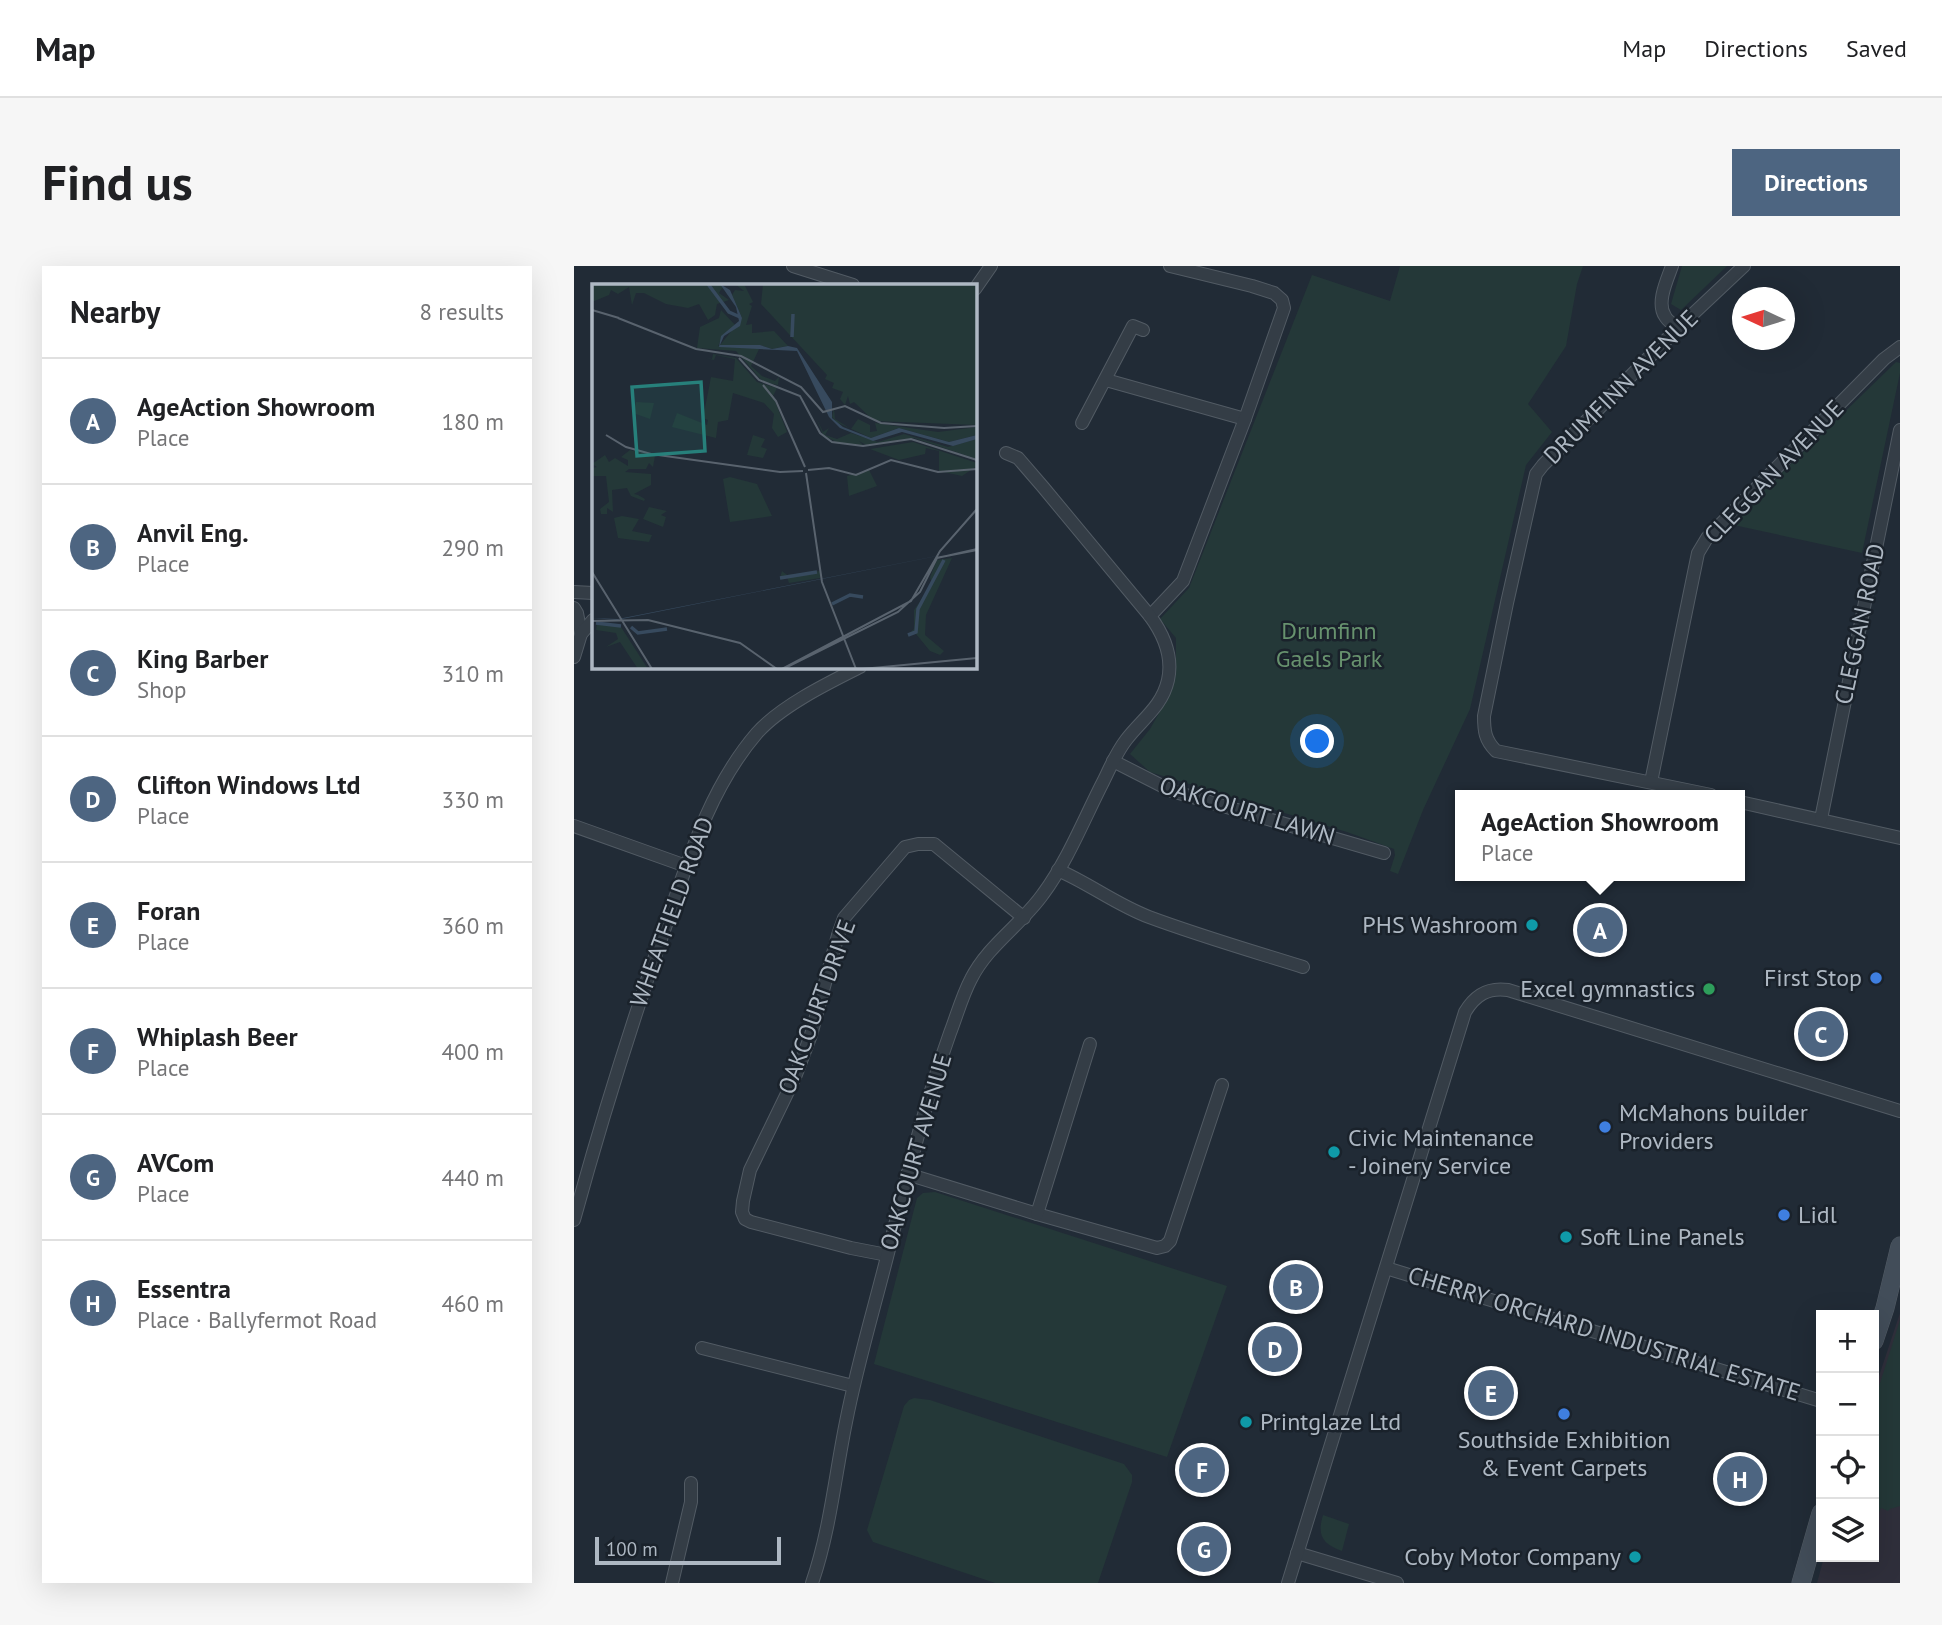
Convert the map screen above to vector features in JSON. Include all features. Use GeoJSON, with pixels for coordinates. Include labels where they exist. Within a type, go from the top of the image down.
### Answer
{"type":"FeatureCollection","features":[{"type":"Feature","properties":{"kind":"main road"},"geometry":{"type":"LineString","coordinates":[[1879,1326],[1900,1246]]}},
{"type":"Feature","properties":{"kind":"main road"},"geometry":{"type":"LineString","coordinates":[[1801,1583],[1816,1530]]}},
{"type":"Feature","properties":{"kind":"street"},"geometry":{"type":"LineString","coordinates":[[793,266],[850,284]]}},
{"type":"Feature","properties":{"kind":"street"},"geometry":{"type":"LineString","coordinates":[[976,288],[991,266]]}},
{"type":"Feature","properties":{"kind":"street"},"geometry":{"type":"LineString","coordinates":[[1150,616],[1183,581],[1284,308],[1282,300],[1274,293],[1170,266]]}},
{"type":"Feature","properties":{"kind":"street"},"geometry":{"type":"LineString","coordinates":[[1672,266],[1662,297],[1662,310],[1665,317],[1678,328]]}},
{"type":"Feature","properties":{"kind":"street","name":"DRUMFINN AVENUE"},"geometry":{"type":"LineString","coordinates":[[1651,782],[1496,751],[1488,742],[1484,730],[1484,716],[1536,474],[1678,328],[1744,266]]}},
{"type":"Feature","properties":{"kind":"street"},"geometry":{"type":"LineString","coordinates":[[1082,423],[1133,326],[1143,330]]}},
{"type":"Feature","properties":{"kind":"street","name":"CLEGGAN AVENUE"},"geometry":{"type":"LineString","coordinates":[[1651,782],[1698,552],[1707,538],[1884,359],[1900,347]]}},
{"type":"Feature","properties":{"kind":"street"},"geometry":{"type":"LineString","coordinates":[[1106,380],[1245,419]]}},
{"type":"Feature","properties":{"kind":"street","name":"CLEGGAN ROAD"},"geometry":{"type":"LineString","coordinates":[[1821,819],[1900,430]]}},
{"type":"Feature","properties":{"kind":"street","name":"OAKCOURT AVENUE"},"geometry":{"type":"LineString","coordinates":[[812,1583],[827,1533],[853,1386],[918,1129],[971,978],[985,957],[1043,895],[1113,761],[1126,740],[1164,694],[1168,677],[1166,644],[1159,628],[1044,487],[1018,458],[1006,453]]}},
{"type":"Feature","properties":{"kind":"street"},"geometry":{"type":"LineString","coordinates":[[574,592],[592,593]]}},
{"type":"Feature","properties":{"kind":"street"},"geometry":{"type":"LineString","coordinates":[[574,608],[581,634]]}},
{"type":"Feature","properties":{"kind":"street"},"geometry":{"type":"LineString","coordinates":[[574,657],[581,634],[592,621]]}},
{"type":"Feature","properties":{"kind":"street","name":"WHEATFIELD ROAD"},"geometry":{"type":"LineString","coordinates":[[574,1220],[617,1072],[686,866],[710,805],[758,732],[791,704],[858,668]]}},
{"type":"Feature","properties":{"kind":"street","name":"OAKCOURT LAWN"},"geometry":{"type":"LineString","coordinates":[[1113,761],[1172,791],[1384,853]]}},
{"type":"Feature","properties":{"kind":"street"},"geometry":{"type":"LineString","coordinates":[[1651,782],[1688,790]]}},
{"type":"Feature","properties":{"kind":"street"},"geometry":{"type":"LineString","coordinates":[[1745,803],[1900,838]]}},
{"type":"Feature","properties":{"kind":"street"},"geometry":{"type":"LineString","coordinates":[[574,827],[686,866]]}},
{"type":"Feature","properties":{"kind":"street","name":"OAKCOURT DRIVE"},"geometry":{"type":"LineString","coordinates":[[887,1255],[751,1222],[742,1213],[750,1170],[795,1077],[811,1035],[844,918],[905,847],[918,844],[934,844],[1024,918]]}},
{"type":"Feature","properties":{"kind":"street"},"geometry":{"type":"LineString","coordinates":[[1058,870],[1078,879],[1107,898],[1148,917],[1303,967]]}},
{"type":"Feature","properties":{"kind":"street","name":"CHERRY ORCHARD INDUSTRIAL ESTATE"},"geometry":{"type":"LineString","coordinates":[[1288,1583],[1465,1012],[1477,997],[1491,989],[1508,990],[1900,1111]]}},
{"type":"Feature","properties":{"kind":"street"},"geometry":{"type":"LineString","coordinates":[[1037,1214],[1090,1044]]}},
{"type":"Feature","properties":{"kind":"street"},"geometry":{"type":"LineString","coordinates":[[907,1174],[1157,1248],[1165,1246],[1170,1241],[1222,1084]]}},
{"type":"Feature","properties":{"kind":"street","name":"CHERRY ORCHARD INDUSTRIAL ESTATE"},"geometry":{"type":"LineString","coordinates":[[1386,1268],[1816,1399]]}},
{"type":"Feature","properties":{"kind":"street"},"geometry":{"type":"LineString","coordinates":[[702,1348],[853,1386]]}},
{"type":"Feature","properties":{"kind":"street"},"geometry":{"type":"LineString","coordinates":[[672,1583],[691,1502],[691,1483]]}},
{"type":"Feature","properties":{"kind":"street"},"geometry":{"type":"LineString","coordinates":[[1297,1553],[1397,1583]]}},
{"type":"Feature","properties":{"kind":"shaded area"},"geometry":{"type":"Polygon","coordinates":[[[1900,1313],[1900,1583],[1817,1583],[1823,1562],[1879,1562],[1879,1376],[1900,1313]]]}},
{"type":"Feature","properties":{"kind":"green space","name":"Drumfinn Gaels Park"},"geometry":{"type":"Polygon","coordinates":[[[1400,266],[1583,266],[1577,284],[1566,346],[1528,404],[1552,432],[1526,465],[1470,709],[1423,810],[1398,874],[1390,871],[1394,849],[1150,772],[1130,754],[1150,729],[1170,694],[1176,671],[1176,638],[1160,619],[1189,588],[1312,275],[1390,301],[1400,266]]]}},
{"type":"Feature","properties":{"kind":"green space"},"geometry":{"type":"Polygon","coordinates":[[[1682,266],[1727,266],[1681,310],[1671,304],[1682,266]]]}},
{"type":"Feature","properties":{"kind":"green space"},"geometry":{"type":"Polygon","coordinates":[[[1896,362],[1900,363],[1900,373],[1862,553],[1729,524],[1896,362]]]}},
{"type":"Feature","properties":{"kind":"green space"},"geometry":{"type":"Polygon","coordinates":[[[935,1192],[1227,1286],[1167,1457],[874,1364],[917,1198],[923,1193],[935,1192]]]}},
{"type":"Feature","properties":{"kind":"green space"},"geometry":{"type":"Polygon","coordinates":[[[1900,1320],[1900,1506],[1888,1511],[1881,1508],[1879,1513],[1879,1436],[1879,1386],[1900,1320]]]}},
{"type":"Feature","properties":{"kind":"green space"},"geometry":{"type":"Polygon","coordinates":[[[914,1398],[930,1400],[1124,1464],[1132,1475],[1132,1482],[1098,1583],[995,1583],[873,1542],[867,1530],[904,1406],[914,1398]]]}},
{"type":"Feature","properties":{"kind":"green space"},"geometry":{"type":"Polygon","coordinates":[[[1323,1515],[1349,1524],[1342,1551],[1323,1538],[1323,1515]]]}},
{"type":"Feature","properties":{"kind":"place","name":"PHS Washroom"},"geometry":{"type":"Point","coordinates":[1532,925]}},
{"type":"Feature","properties":{"kind":"place","name":"AgeAction Showroom"},"geometry":{"type":"Point","coordinates":[1600,930]}},
{"type":"Feature","properties":{"kind":"place","name":"First Stop"},"geometry":{"type":"Point","coordinates":[1876,978]}},
{"type":"Feature","properties":{"kind":"place","name":"Excel gymnastics"},"geometry":{"type":"Point","coordinates":[1709,989]}},
{"type":"Feature","properties":{"kind":"place","name":"King Barber"},"geometry":{"type":"Point","coordinates":[1821,1034]}},
{"type":"Feature","properties":{"kind":"place","name":"McMahons builder Providers"},"geometry":{"type":"Point","coordinates":[1605,1127]}},
{"type":"Feature","properties":{"kind":"place","name":"Civic Maintenance - Joinery Service"},"geometry":{"type":"Point","coordinates":[1334,1152]}},
{"type":"Feature","properties":{"kind":"place","name":"Lidl"},"geometry":{"type":"Point","coordinates":[1784,1215]}},
{"type":"Feature","properties":{"kind":"place","name":"Soft Line Panels"},"geometry":{"type":"Point","coordinates":[1566,1237]}},
{"type":"Feature","properties":{"kind":"place","name":"Anvil Eng."},"geometry":{"type":"Point","coordinates":[1296,1287]}},
{"type":"Feature","properties":{"kind":"place","name":"Clifton Windows Ltd"},"geometry":{"type":"Point","coordinates":[1275,1349]}},
{"type":"Feature","properties":{"kind":"place","name":"Foran"},"geometry":{"type":"Point","coordinates":[1491,1393]}},
{"type":"Feature","properties":{"kind":"place","name":"Southside Exhibition & Event Carpets"},"geometry":{"type":"Point","coordinates":[1564,1414]}},
{"type":"Feature","properties":{"kind":"place","name":"Printglaze Ltd"},"geometry":{"type":"Point","coordinates":[1246,1422]}},
{"type":"Feature","properties":{"kind":"place","name":"Whiplash Beer"},"geometry":{"type":"Point","coordinates":[1202,1470]}},
{"type":"Feature","properties":{"kind":"place","name":"Essentra"},"geometry":{"type":"Point","coordinates":[1740,1479]}},
{"type":"Feature","properties":{"kind":"place","name":"AVCom"},"geometry":{"type":"Point","coordinates":[1204,1549]}},
{"type":"Feature","properties":{"kind":"place","name":"Coby Motor Company"},"geometry":{"type":"Point","coordinates":[1635,1557]}}]}
